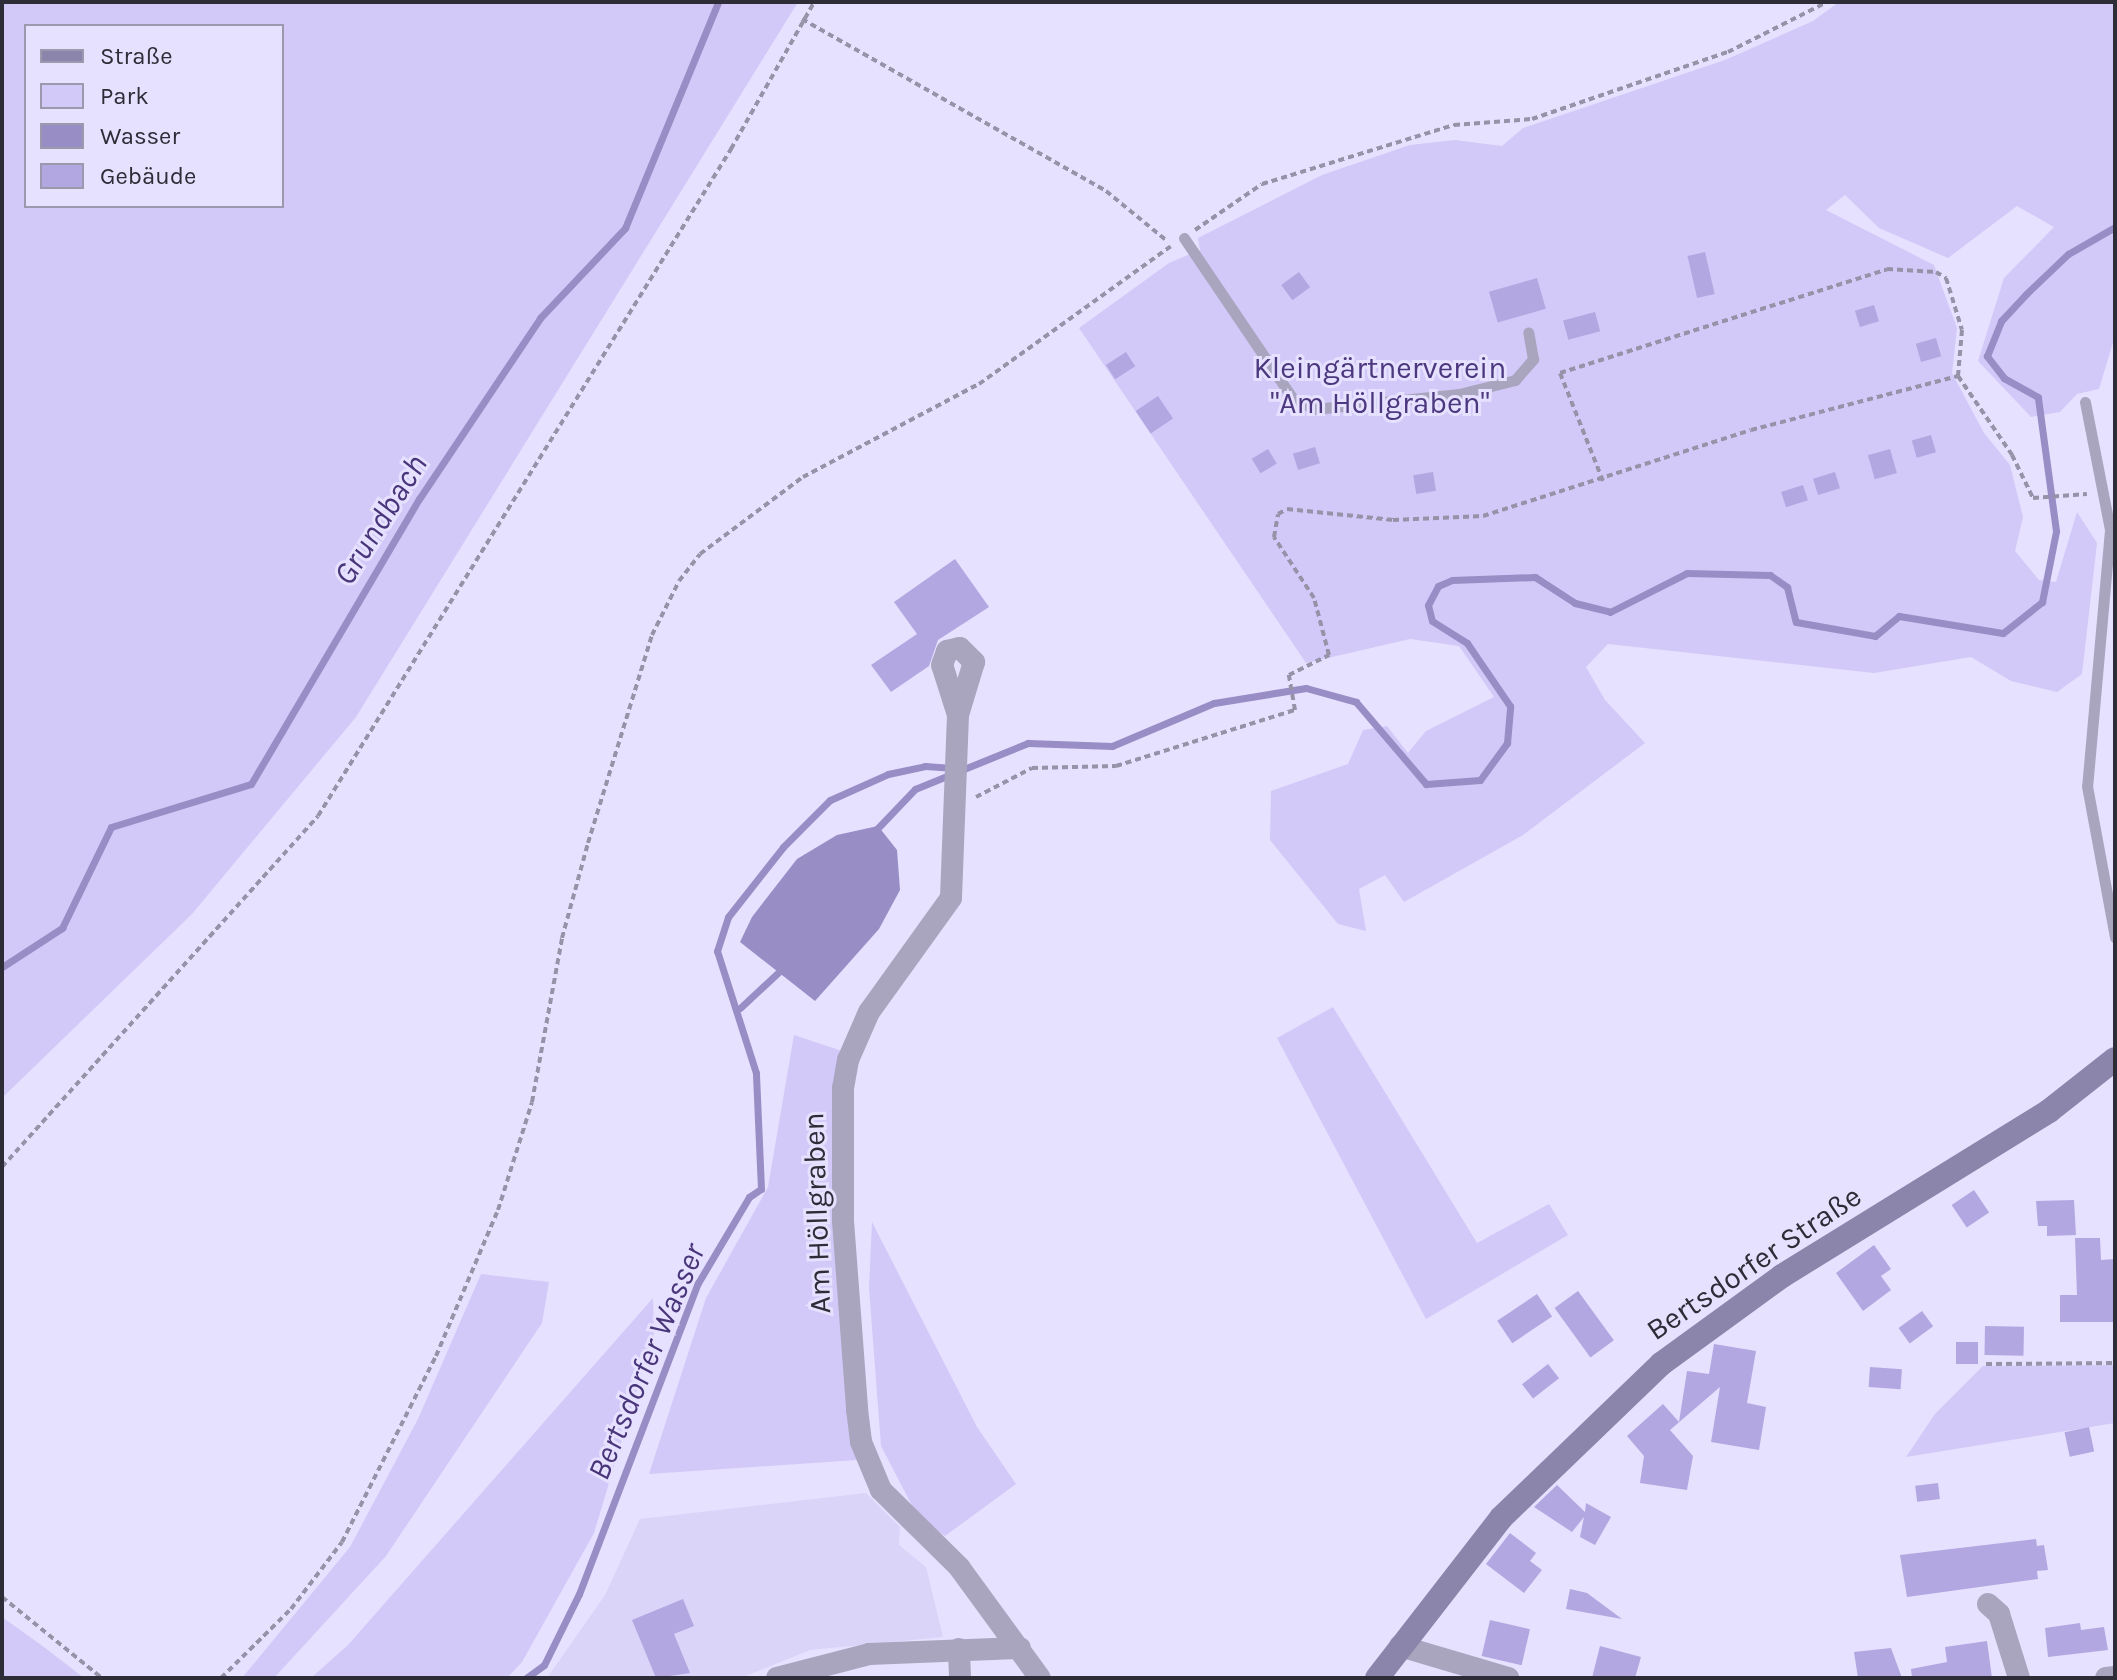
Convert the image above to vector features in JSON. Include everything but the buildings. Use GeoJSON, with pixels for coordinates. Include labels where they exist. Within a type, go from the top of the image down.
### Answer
{"type":"FeatureCollection","features":[{"type":"Feature","properties":{"kind":"main road","name":"Bertsdorfer Straße"},"geometry":{"type":"LineString","coordinates":[[1377,1678],[1522,1496],[1661,1364],[1782,1276],[2049,1111],[2115,1059]]}},
{"type":"Feature","properties":{"kind":"street","name":"Am Höllgraben"},"geometry":{"type":"LineString","coordinates":[[958,715],[958,818],[951,898],[869,1012],[848,1060],[843,1221],[857,1409],[861,1442],[881,1490],[959,1567],[1040,1678]]}},
{"type":"Feature","properties":{"kind":"street"},"geometry":{"type":"LineString","coordinates":[[1988,1604],[1999,1614],[2019,1678]]}},
{"type":"Feature","properties":{"kind":"street"},"geometry":{"type":"LineString","coordinates":[[1400,1646],[1508,1678]]}},
{"type":"Feature","properties":{"kind":"street"},"geometry":{"type":"LineString","coordinates":[[780,1677],[869,1654],[1020,1648]]}},
{"type":"Feature","properties":{"kind":"street"},"geometry":{"type":"LineString","coordinates":[[959,1649],[960,1678]]}},
{"type":"Feature","properties":{"kind":"street"},"geometry":{"type":"LineString","coordinates":[[2106,1678],[2115,1677]]}},
{"type":"Feature","properties":{"kind":"lane"},"geometry":{"type":"LineString","coordinates":[[1184,238],[1293,399],[1315,409],[1459,394],[1515,380],[1533,359],[1528,332]]}},
{"type":"Feature","properties":{"kind":"lane"},"geometry":{"type":"LineString","coordinates":[[2085,402],[2110,530],[2087,786],[2115,937]]}},
{"type":"Feature","properties":{"kind":"path"},"geometry":{"type":"LineString","coordinates":[[2,1167],[318,816],[731,149],[814,2]]}},
{"type":"Feature","properties":{"kind":"path"},"geometry":{"type":"LineString","coordinates":[[221,1678],[291,1609],[342,1542],[436,1356],[492,1225],[532,1102],[562,938],[652,635],[679,581],[700,554],[803,477],[979,384],[1262,184],[1454,125],[1532,119],[1728,52],[1827,2]]}},
{"type":"Feature","properties":{"kind":"path"},"geometry":{"type":"LineString","coordinates":[[802,19],[1106,191],[1171,246]]}},
{"type":"Feature","properties":{"kind":"path"},"geometry":{"type":"LineString","coordinates":[[1603,481],[1560,373],[1887,269],[1936,272],[1946,278],[1962,330],[1958,376],[2012,455],[2033,498],[2101,492]]}},
{"type":"Feature","properties":{"kind":"path"},"geometry":{"type":"LineString","coordinates":[[958,818],[982,791],[1032,768],[1116,766],[1295,710],[1289,675],[1329,655],[1314,598],[1274,537],[1278,514],[1287,509],[1393,520],[1483,516],[1603,481],[1751,430],[1958,376]]}},
{"type":"Feature","properties":{"kind":"path"},"geometry":{"type":"LineString","coordinates":[[1986,1364],[2115,1363]]}},
{"type":"Feature","properties":{"kind":"path"},"geometry":{"type":"LineString","coordinates":[[2,1597],[102,1678]]}},
{"type":"Feature","properties":{"kind":"shaded area"},"geometry":{"type":"Polygon","coordinates":[[[866,1493],[900,1527],[899,1545],[926,1567],[943,1637],[810,1650],[741,1678],[547,1678],[605,1595],[640,1519],[866,1493]]]}},
{"type":"Feature","properties":{"kind":"green space"},"geometry":{"type":"Polygon","coordinates":[[[2,2],[798,2],[356,717],[192,914],[2,1098],[2,2]]]}},
{"type":"Feature","properties":{"kind":"green space","name":"Kleingärtnerverein \"Am Höllgraben\""},"geometry":{"type":"Polygon","coordinates":[[[1839,2],[2115,2],[2115,336],[2099,389],[2077,394],[2060,412],[2031,417],[1978,361],[2004,278],[2054,227],[2017,206],[1948,258],[1879,228],[1845,195],[1826,210],[1934,265],[1957,328],[1952,373],[1984,433],[2010,465],[2023,517],[2015,551],[2039,580],[2056,582],[2077,512],[2097,543],[2082,674],[2057,692],[2011,681],[1971,657],[1874,673],[1608,644],[1586,667],[1605,700],[1645,743],[1523,835],[1404,902],[1385,875],[1359,889],[1366,931],[1338,924],[1270,840],[1271,791],[1348,764],[1363,730],[1387,726],[1408,753],[1426,731],[1494,697],[1459,646],[1410,639],[1306,663],[1079,328],[1169,263],[1200,250],[1198,238],[1322,175],[1410,145],[1455,140],[1502,146],[1523,128],[1725,60],[1813,21],[1839,2]]]}},
{"type":"Feature","properties":{"kind":"green space"},"geometry":{"type":"Polygon","coordinates":[[[1333,1007],[1477,1243],[1549,1204],[1568,1235],[1426,1319],[1277,1038],[1333,1007]]]}},
{"type":"Feature","properties":{"kind":"green space"},"geometry":{"type":"Polygon","coordinates":[[[794,1035],[845,1052],[849,1410],[857,1460],[649,1474],[706,1298],[768,1187],[794,1035]]]}},
{"type":"Feature","properties":{"kind":"green space"},"geometry":{"type":"Polygon","coordinates":[[[872,1222],[977,1427],[1016,1484],[945,1536],[918,1517],[881,1446],[869,1288],[872,1222]]]}},
{"type":"Feature","properties":{"kind":"green space"},"geometry":{"type":"Polygon","coordinates":[[[481,1274],[549,1282],[542,1323],[386,1556],[274,1678],[242,1678],[350,1547],[418,1419],[481,1274]]]}},
{"type":"Feature","properties":{"kind":"green space"},"geometry":{"type":"Polygon","coordinates":[[[653,1298],[654,1333],[594,1533],[522,1662],[507,1678],[311,1678],[348,1645],[653,1298]]]}},
{"type":"Feature","properties":{"kind":"green space"},"geometry":{"type":"Polygon","coordinates":[[[2115,1365],[2115,1423],[1906,1457],[1935,1414],[1983,1366],[2115,1365]]]}},
{"type":"Feature","properties":{"kind":"green space"},"geometry":{"type":"Polygon","coordinates":[[[2,1617],[44,1647],[84,1678],[2,1678],[2,1617]]]}},
{"type":"Feature","properties":{"kind":"water"},"geometry":{"type":"Polygon","coordinates":[[[878,826],[897,850],[900,890],[879,929],[815,1001],[740,942],[752,917],[797,859],[837,835],[878,826]]]}},
{"type":"Feature","properties":{"kind":"waterway","name":"Grundbach"},"geometry":{"type":"LineString","coordinates":[[2,967],[62,928],[111,827],[251,784],[419,499],[540,318],[625,228],[718,2]]}},
{"type":"Feature","properties":{"kind":"waterway","name":"Bertsdorfer Wasser"},"geometry":{"type":"LineString","coordinates":[[873,833],[915,789],[1028,743],[1112,746],[1214,703],[1306,688],[1356,702],[1426,784],[1480,780],[1507,743],[1510,706],[1467,643],[1432,621],[1428,605],[1438,586],[1452,580],[1535,577],[1575,603],[1610,612],[1687,573],[1770,575],[1787,587],[1796,622],[1875,636],[1899,616],[2003,633],[2042,602],[2056,531],[2038,397],[2004,378],[1987,356],[2001,321],[2026,294],[2068,254],[2115,227]]}},
{"type":"Feature","properties":{"kind":"waterway","name":"Bertsdorfer Wasser"},"geometry":{"type":"LineString","coordinates":[[526,1678],[544,1665],[579,1594],[698,1283],[749,1197],[761,1189],[756,1073],[717,951],[728,917],[783,847],[830,800],[888,774],[925,766],[952,768]]}},
{"type":"Feature","properties":{"kind":"waterway","name":"Bertsdorfer Wasser"},"geometry":{"type":"LineString","coordinates":[[740,1008],[785,966]]}}]}
